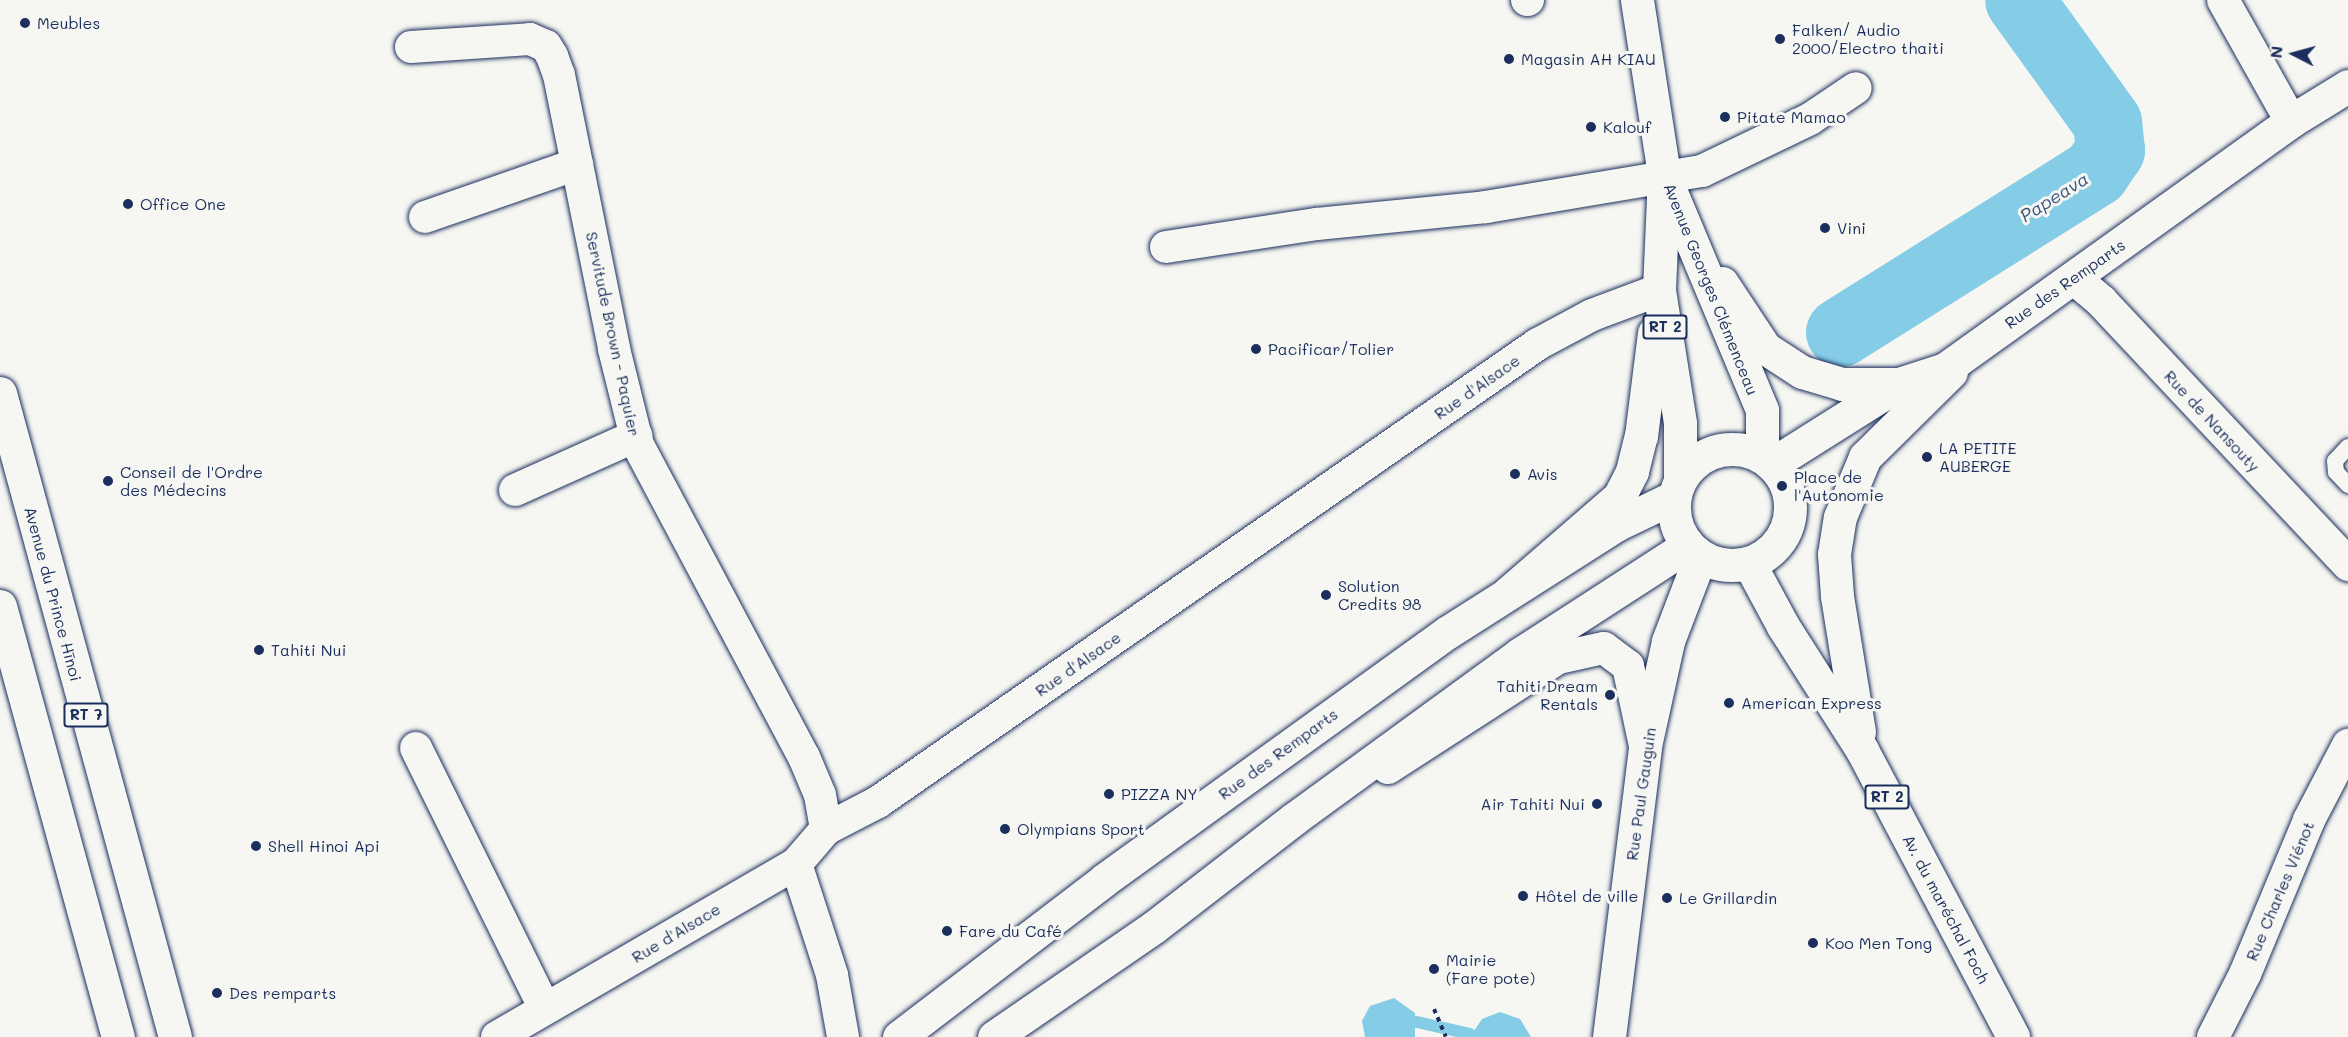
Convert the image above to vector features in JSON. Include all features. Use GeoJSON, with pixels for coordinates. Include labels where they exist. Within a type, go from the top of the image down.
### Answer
{"type":"FeatureCollection","features":[{"type":"Feature","properties":{"kind":"main road","name":"RT 2"},"geometry":{"type":"LineString","coordinates":[[1636,0],[1664,175]]}},
{"type":"Feature","properties":{"kind":"main road","name":"Rue des Remparts"},"geometry":{"type":"LineString","coordinates":[[1767,460],[1899,384],[1945,369],[2075,279],[2291,121],[2348,86]]}},
{"type":"Feature","properties":{"kind":"main road","name":"Avenue Georges Clémenceau"},"geometry":{"type":"LineString","coordinates":[[1664,175],[1762,410],[1767,460]]}},
{"type":"Feature","properties":{"kind":"main road","name":"Avenue Georges Clémenceau"},"geometry":{"type":"LineString","coordinates":[[1664,175],[1659,290],[1680,423],[1677,488]]}},
{"type":"Feature","properties":{"kind":"main road"},"geometry":{"type":"LineString","coordinates":[[1687,231],[1765,348],[1802,372],[1842,384],[1899,384]]}},
{"type":"Feature","properties":{"kind":"main road","name":"Rue de Nansouty"},"geometry":{"type":"LineString","coordinates":[[2075,279],[2101,301],[2348,564]]}},
{"type":"Feature","properties":{"kind":"main road"},"geometry":{"type":"LineString","coordinates":[[1508,592],[1618,496],[1632,471],[1648,394],[1659,290]]}},
{"type":"Feature","properties":{"kind":"main road"},"geometry":{"type":"LineString","coordinates":[[1862,750],[1841,639],[1834,554],[1845,498],[1856,470],[1884,434],[1995,333]]}},
{"type":"Feature","properties":{"kind":"main road","name":"Avenue du Prince Hīnoi"},"geometry":{"type":"LineString","coordinates":[[0,393],[175,1037]]}},
{"type":"Feature","properties":{"kind":"main road"},"geometry":{"type":"LineString","coordinates":[[994,1037],[1154,927],[1520,654],[1694,551],[1724,566],[1749,564],[1768,554],[1782,540],[1790,521],[1790,500],[1785,481],[1767,460],[1732,448],[1716,450],[1701,456],[1677,488]]}},
{"type":"Feature","properties":{"kind":"main road","name":"RT 2"},"geometry":{"type":"LineString","coordinates":[[1677,488],[1679,531],[1694,551]]}},
{"type":"Feature","properties":{"kind":"main road","name":"Rue des Remparts"},"geometry":{"type":"LineString","coordinates":[[899,1037],[1104,880],[1351,700],[1508,592],[1677,488]]}},
{"type":"Feature","properties":{"kind":"main road","name":"Rue Paul Gauguin"},"geometry":{"type":"LineString","coordinates":[[1609,1037],[1645,746],[1668,641],[1694,551]]}},
{"type":"Feature","properties":{"kind":"main road","name":"Av. du maréchal Foch"},"geometry":{"type":"LineString","coordinates":[[1749,564],[1784,626],[1862,750],[2013,1037]]}},
{"type":"Feature","properties":{"kind":"main road"},"geometry":{"type":"LineString","coordinates":[[0,606],[118,1037]]}},
{"type":"Feature","properties":{"kind":"street"},"geometry":{"type":"LineString","coordinates":[[2223,0],[2291,121]]}},
{"type":"Feature","properties":{"kind":"street","name":"Servitude Brown - Paquier"},"geometry":{"type":"LineString","coordinates":[[411,47],[530,39],[546,46],[560,75],[614,350],[636,436],[697,561],[804,757],[820,795],[826,829]]}},
{"type":"Feature","properties":{"kind":"street"},"geometry":{"type":"LineString","coordinates":[[1166,247],[1317,224],[1486,207],[1664,175],[1702,171],[1810,119],[1856,88]]}},
{"type":"Feature","properties":{"kind":"street"},"geometry":{"type":"LineString","coordinates":[[424,217],[577,164]]}},
{"type":"Feature","properties":{"kind":"street","name":"Rue d'Alsace"},"geometry":{"type":"LineString","coordinates":[[497,1037],[544,1007],[796,864],[826,829],[878,802],[1538,345],[1592,315],[1659,290]]}},
{"type":"Feature","properties":{"kind":"street"},"geometry":{"type":"LineString","coordinates":[[514,490],[636,436]]}},
{"type":"Feature","properties":{"kind":"street"},"geometry":{"type":"LineString","coordinates":[[1228,870],[1558,658],[1604,648],[1628,666],[1645,746]]}},
{"type":"Feature","properties":{"kind":"street","name":"Rue Charles Viénot"},"geometry":{"type":"LineString","coordinates":[[2213,1037],[2245,974],[2309,820],[2348,745]]}},
{"type":"Feature","properties":{"kind":"street"},"geometry":{"type":"LineString","coordinates":[[416,748],[544,1007]]}},
{"type":"Feature","properties":{"kind":"street"},"geometry":{"type":"LineString","coordinates":[[796,864],[832,975],[843,1037]]}},
{"type":"Feature","properties":{"kind":"lane"},"geometry":{"type":"LineString","coordinates":[[2348,447],[2336,461],[2336,472],[2348,485]]}},
{"type":"Feature","properties":{"kind":"path"},"geometry":{"type":"LineString","coordinates":[[1434,1009],[1446,1037]]}},
{"type":"Feature","properties":{"kind":"water"},"geometry":{"type":"Polygon","coordinates":[[[1394,998],[1415,1013],[1415,1037],[1365,1037],[1362,1021],[1370,1006],[1394,998]]]}},
{"type":"Feature","properties":{"kind":"water"},"geometry":{"type":"Polygon","coordinates":[[[1500,1012],[1520,1019],[1531,1037],[1470,1037],[1482,1019],[1500,1012]]]}},
{"type":"Feature","properties":{"kind":"waterway","name":"Papeava"},"geometry":{"type":"LineString","coordinates":[[1840,332],[2095,172],[2110,150],[2107,122],[2019,0]]}},
{"type":"Feature","properties":{"kind":"waterway"},"geometry":{"type":"LineString","coordinates":[[1417,1022],[1470,1034]]}},
{"type":"Feature","properties":{"kind":"place","name":"Meubles"},"geometry":{"type":"Point","coordinates":[25,23]}},
{"type":"Feature","properties":{"kind":"place","name":"Falken/ Audio 2000/Electro thaiti"},"geometry":{"type":"Point","coordinates":[1780,39]}},
{"type":"Feature","properties":{"kind":"place","name":"Magasin AH KIAU"},"geometry":{"type":"Point","coordinates":[1509,59]}},
{"type":"Feature","properties":{"kind":"place","name":"Pitate Mamao"},"geometry":{"type":"Point","coordinates":[1725,117]}},
{"type":"Feature","properties":{"kind":"place","name":"Kalouf"},"geometry":{"type":"Point","coordinates":[1591,127]}},
{"type":"Feature","properties":{"kind":"place","name":"Office One"},"geometry":{"type":"Point","coordinates":[128,204]}},
{"type":"Feature","properties":{"kind":"place","name":"Vini"},"geometry":{"type":"Point","coordinates":[1825,228]}},
{"type":"Feature","properties":{"kind":"place","name":"Pacificar/Tolier"},"geometry":{"type":"Point","coordinates":[1256,349]}},
{"type":"Feature","properties":{"kind":"place","name":"LA PETITE AUBERGE"},"geometry":{"type":"Point","coordinates":[1927,457]}},
{"type":"Feature","properties":{"kind":"place","name":"Avis"},"geometry":{"type":"Point","coordinates":[1515,474]}},
{"type":"Feature","properties":{"kind":"place","name":"Conseil de l'Ordre des Médecins"},"geometry":{"type":"Point","coordinates":[108,481]}},
{"type":"Feature","properties":{"kind":"place","name":"Place de l'Autonomie"},"geometry":{"type":"Point","coordinates":[1782,486]}},
{"type":"Feature","properties":{"kind":"place","name":"Solution Credits 98"},"geometry":{"type":"Point","coordinates":[1326,595]}},
{"type":"Feature","properties":{"kind":"place","name":"Tahiti Nui"},"geometry":{"type":"Point","coordinates":[259,650]}},
{"type":"Feature","properties":{"kind":"place","name":"Tahiti Dream Rentals"},"geometry":{"type":"Point","coordinates":[1610,695]}},
{"type":"Feature","properties":{"kind":"place","name":"American Express"},"geometry":{"type":"Point","coordinates":[1729,703]}},
{"type":"Feature","properties":{"kind":"place","name":"PIZZA NY"},"geometry":{"type":"Point","coordinates":[1109,794]}},
{"type":"Feature","properties":{"kind":"place","name":"Air Tahiti Nui"},"geometry":{"type":"Point","coordinates":[1597,804]}},
{"type":"Feature","properties":{"kind":"place","name":"Olympians Sport"},"geometry":{"type":"Point","coordinates":[1005,829]}},
{"type":"Feature","properties":{"kind":"place","name":"Shell Hinoi Api"},"geometry":{"type":"Point","coordinates":[256,846]}},
{"type":"Feature","properties":{"kind":"place","name":"Hôtel de ville"},"geometry":{"type":"Point","coordinates":[1523,896]}},
{"type":"Feature","properties":{"kind":"place","name":"Le Grillardin"},"geometry":{"type":"Point","coordinates":[1667,898]}},
{"type":"Feature","properties":{"kind":"place","name":"Fare du Café"},"geometry":{"type":"Point","coordinates":[947,931]}},
{"type":"Feature","properties":{"kind":"place","name":"Koo Men Tong"},"geometry":{"type":"Point","coordinates":[1813,943]}},
{"type":"Feature","properties":{"kind":"place","name":"Mairie (Fare pote)"},"geometry":{"type":"Point","coordinates":[1434,969]}},
{"type":"Feature","properties":{"kind":"place","name":"Des remparts"},"geometry":{"type":"Point","coordinates":[217,993]}}]}
